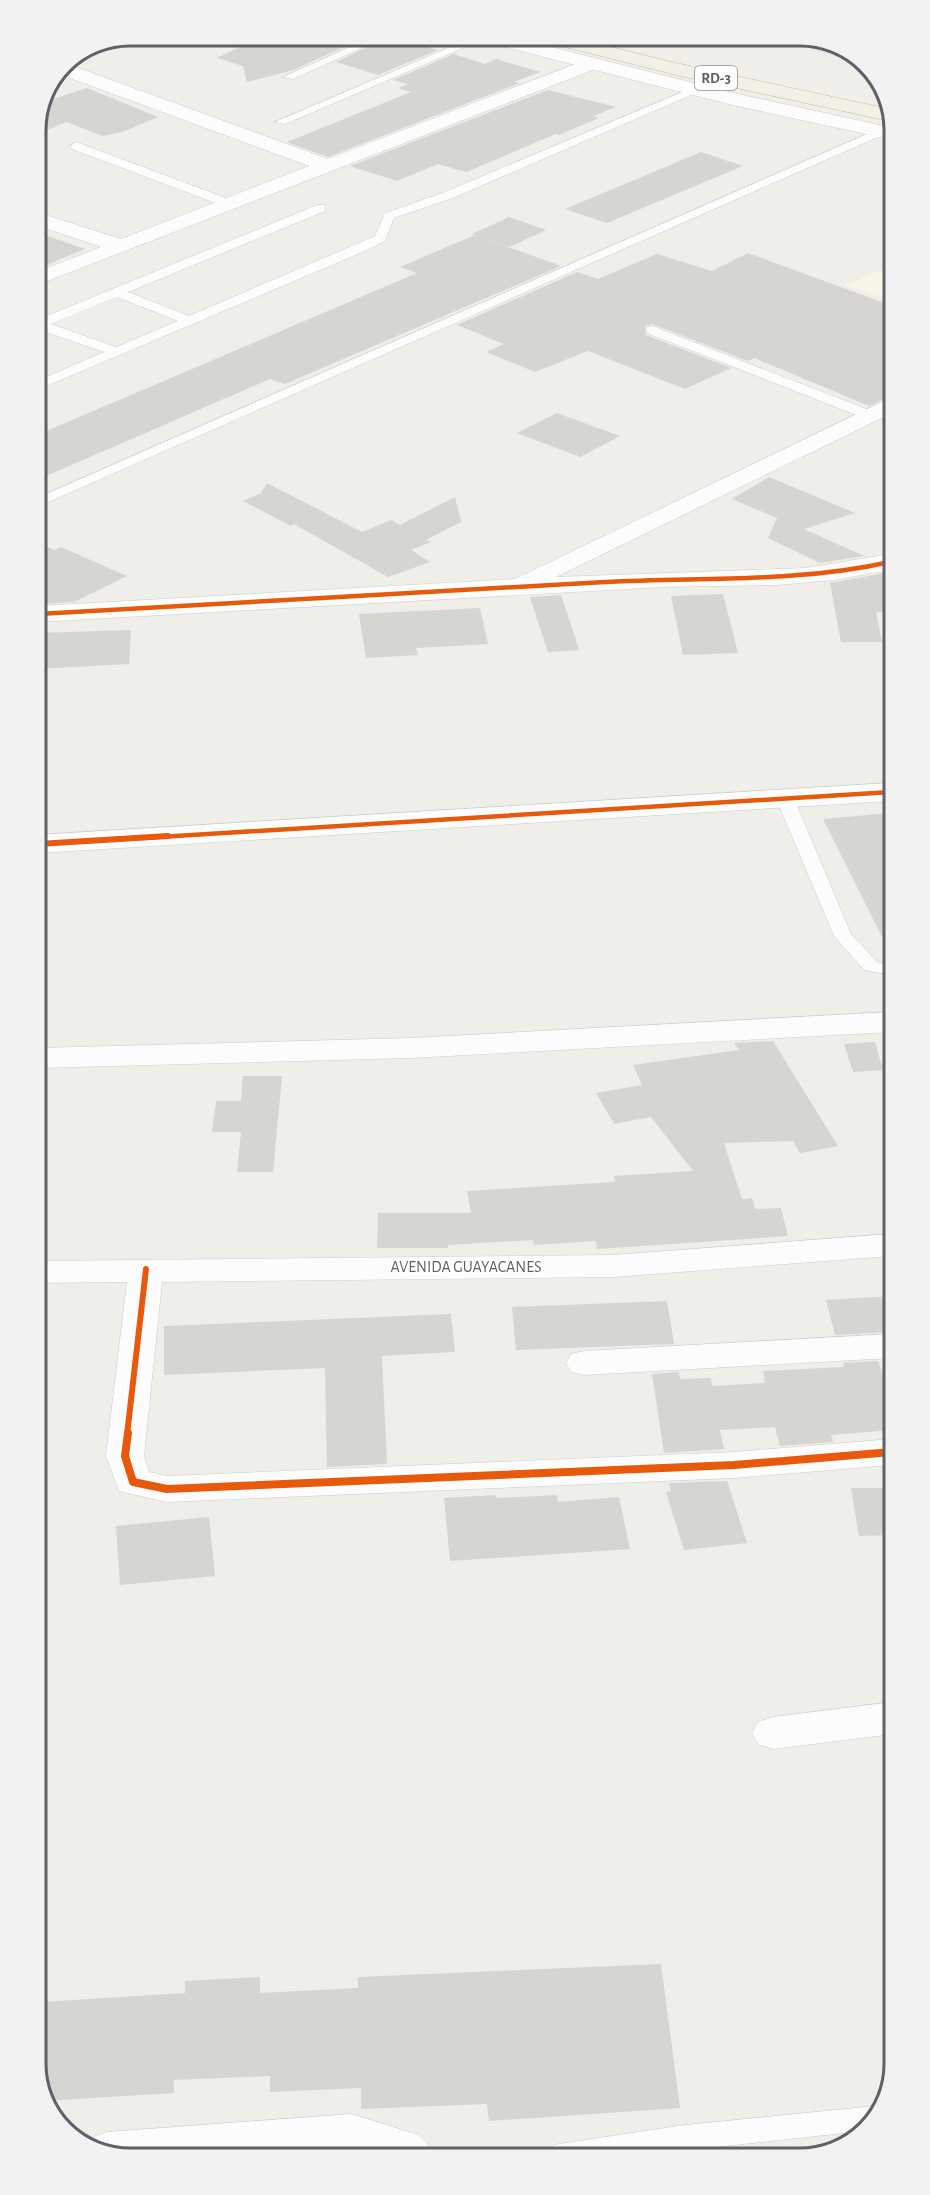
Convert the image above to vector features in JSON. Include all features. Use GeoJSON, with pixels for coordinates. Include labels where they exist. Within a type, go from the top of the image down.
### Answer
{"type":"FeatureCollection","features":[{"type":"Feature","properties":{"kind":"highway","name":"RD-3"},"geometry":{"type":"LineString","coordinates":[[588,47],[884,125]]}},
{"type":"Feature","properties":{"kind":"highway","name":"RD-3"},"geometry":{"type":"LineString","coordinates":[[738,63],[875,94]]}},
{"type":"Feature","properties":{"kind":"street"},"geometry":{"type":"LineString","coordinates":[[527,47],[694,90],[884,125]]}},
{"type":"Feature","properties":{"kind":"street"},"geometry":{"type":"LineString","coordinates":[[47,275],[591,64]]}},
{"type":"Feature","properties":{"kind":"street"},"geometry":{"type":"LineString","coordinates":[[71,71],[328,166]]}},
{"type":"Feature","properties":{"kind":"street"},"geometry":{"type":"LineString","coordinates":[[47,222],[120,246]]}},
{"type":"Feature","properties":{"kind":"street"},"geometry":{"type":"LineString","coordinates":[[511,590],[880,410]]}},
{"type":"Feature","properties":{"kind":"street"},"geometry":{"type":"LineString","coordinates":[[47,614],[511,590],[663,579],[765,578],[826,574],[884,563]]}},
{"type":"Feature","properties":{"kind":"street"},"geometry":{"type":"LineString","coordinates":[[47,843],[784,796],[884,792]]}},
{"type":"Feature","properties":{"kind":"street"},"geometry":{"type":"LineString","coordinates":[[47,1058],[411,1048],[884,1022]]}},
{"type":"Feature","properties":{"kind":"street","name":"AVENIDA GUAYACANES"},"geometry":{"type":"LineString","coordinates":[[47,1272],[613,1266],[884,1246]]}},
{"type":"Feature","properties":{"kind":"street"},"geometry":{"type":"LineString","coordinates":[[146,1269],[125,1456],[133,1482],[167,1489],[734,1465],[884,1453]]}},
{"type":"Feature","properties":{"kind":"street"},"geometry":{"type":"LineString","coordinates":[[584,1363],[884,1346]]}},
{"type":"Feature","properties":{"kind":"street"},"geometry":{"type":"LineString","coordinates":[[773,1733],[884,1719]]}},
{"type":"Feature","properties":{"kind":"street"},"geometry":{"type":"LineString","coordinates":[[160,2148],[351,2134],[399,2148]]}},
{"type":"Feature","properties":{"kind":"lane"},"geometry":{"type":"LineString","coordinates":[[289,77],[358,47]]}},
{"type":"Feature","properties":{"kind":"lane"},"geometry":{"type":"LineString","coordinates":[[281,122],[459,47]]}},
{"type":"Feature","properties":{"kind":"lane"},"geometry":{"type":"LineString","coordinates":[[47,382],[371,243],[381,238],[389,216],[449,195],[694,90]]}},
{"type":"Feature","properties":{"kind":"lane"},"geometry":{"type":"LineString","coordinates":[[47,499],[884,127]]}},
{"type":"Feature","properties":{"kind":"lane"},"geometry":{"type":"LineString","coordinates":[[76,146],[230,204]]}},
{"type":"Feature","properties":{"kind":"lane"},"geometry":{"type":"LineString","coordinates":[[47,321],[321,208]]}},
{"type":"Feature","properties":{"kind":"lane"},"geometry":{"type":"LineString","coordinates":[[116,292],[189,321]]}},
{"type":"Feature","properties":{"kind":"lane"},"geometry":{"type":"LineString","coordinates":[[47,328],[116,352]]}},
{"type":"Feature","properties":{"kind":"lane"},"geometry":{"type":"LineString","coordinates":[[652,330],[880,410]]}},
{"type":"Feature","properties":{"kind":"lane"},"geometry":{"type":"LineString","coordinates":[[784,796],[843,936],[871,966],[884,969]]}},
{"type":"Feature","properties":{"kind":"lane"},"geometry":{"type":"LineString","coordinates":[[612,2148],[685,2137],[863,2119]]}},
{"type":"Feature","properties":{"kind":"shaded area"},"geometry":{"type":"Polygon","coordinates":[[[884,269],[884,298],[845,285],[884,269]]]}},
{"type":"Feature","properties":{"kind":"building"},"geometry":{"type":"Polygon","coordinates":[[[240,47],[344,47],[293,70],[247,82],[243,66],[217,58],[240,47]]]}},
{"type":"Feature","properties":{"kind":"building"},"geometry":{"type":"Polygon","coordinates":[[[367,47],[428,47],[438,50],[378,75],[336,62],[367,47]]]}},
{"type":"Feature","properties":{"kind":"building"},"geometry":{"type":"Polygon","coordinates":[[[454,54],[485,64],[496,59],[540,72],[514,82],[520,83],[328,157],[287,142],[411,92],[398,88],[408,84],[393,80],[454,54]]]}},
{"type":"Feature","properties":{"kind":"building"},"geometry":{"type":"Polygon","coordinates":[[[87,88],[158,117],[122,132],[102,136],[67,122],[47,130],[49,109],[53,99],[87,88]]]}},
{"type":"Feature","properties":{"kind":"building"},"geometry":{"type":"Polygon","coordinates":[[[548,90],[616,107],[594,116],[599,118],[466,172],[438,164],[397,181],[350,166],[548,90]]]}},
{"type":"Feature","properties":{"kind":"building"},"geometry":{"type":"Polygon","coordinates":[[[701,152],[743,166],[607,223],[565,209],[701,152]]]}},
{"type":"Feature","properties":{"kind":"building"},"geometry":{"type":"Polygon","coordinates":[[[509,217],[546,230],[510,247],[472,234],[509,217]]]}},
{"type":"Feature","properties":{"kind":"building"},"geometry":{"type":"Polygon","coordinates":[[[475,235],[561,266],[285,384],[270,379],[47,476],[47,431],[417,273],[400,267],[475,235]]]}},
{"type":"Feature","properties":{"kind":"building"},"geometry":{"type":"Polygon","coordinates":[[[47,236],[85,249],[47,265],[47,236]]]}},
{"type":"Feature","properties":{"kind":"building"},"geometry":{"type":"Polygon","coordinates":[[[748,253],[884,303],[884,399],[869,406],[754,358],[748,361],[652,324],[645,326],[646,335],[731,368],[685,389],[588,351],[535,372],[486,352],[504,344],[457,325],[577,272],[598,279],[657,254],[712,271],[748,253]]]}},
{"type":"Feature","properties":{"kind":"building"},"geometry":{"type":"Polygon","coordinates":[[[557,413],[620,436],[580,457],[517,433],[557,413]]]}},
{"type":"Feature","properties":{"kind":"building"},"geometry":{"type":"Polygon","coordinates":[[[769,477],[855,513],[804,529],[864,556],[820,563],[768,538],[777,518],[732,499],[769,477]]]}},
{"type":"Feature","properties":{"kind":"building"},"geometry":{"type":"Polygon","coordinates":[[[267,483],[362,532],[391,520],[400,525],[455,497],[461,522],[426,540],[431,542],[411,550],[430,562],[388,577],[294,524],[291,526],[243,501],[261,493],[267,483]]]}},
{"type":"Feature","properties":{"kind":"building"},"geometry":{"type":"Polygon","coordinates":[[[47,546],[54,550],[61,547],[127,576],[74,602],[47,603],[47,546]]]}},
{"type":"Feature","properties":{"kind":"building"},"geometry":{"type":"Polygon","coordinates":[[[884,573],[884,611],[876,612],[882,642],[841,642],[830,583],[884,573]]]}},
{"type":"Feature","properties":{"kind":"building"},"geometry":{"type":"Polygon","coordinates":[[[723,594],[738,653],[683,655],[671,596],[723,594]]]}},
{"type":"Feature","properties":{"kind":"building"},"geometry":{"type":"Polygon","coordinates":[[[561,595],[579,650],[548,652],[530,597],[561,595]]]}},
{"type":"Feature","properties":{"kind":"building"},"geometry":{"type":"Polygon","coordinates":[[[480,608],[488,644],[416,648],[418,655],[366,658],[359,614],[480,608]]]}},
{"type":"Feature","properties":{"kind":"building"},"geometry":{"type":"Polygon","coordinates":[[[131,630],[129,664],[47,668],[47,633],[131,630]]]}},
{"type":"Feature","properties":{"kind":"building"},"geometry":{"type":"Polygon","coordinates":[[[884,814],[884,941],[823,819],[884,814]]]}},
{"type":"Feature","properties":{"kind":"building"},"geometry":{"type":"Polygon","coordinates":[[[773,1041],[838,1146],[800,1153],[793,1141],[724,1143],[742,1199],[752,1198],[755,1209],[781,1208],[788,1236],[597,1249],[596,1241],[534,1245],[533,1240],[448,1245],[448,1248],[377,1248],[378,1213],[471,1213],[467,1191],[615,1182],[614,1176],[693,1171],[651,1117],[614,1124],[596,1093],[642,1085],[633,1065],[739,1050],[734,1043],[773,1041]]]}},
{"type":"Feature","properties":{"kind":"building"},"geometry":{"type":"Polygon","coordinates":[[[875,1042],[883,1070],[853,1072],[844,1044],[875,1042]]]}},
{"type":"Feature","properties":{"kind":"building"},"geometry":{"type":"Polygon","coordinates":[[[243,1076],[282,1076],[273,1172],[237,1172],[241,1132],[212,1132],[216,1101],[241,1101],[243,1076]]]}},
{"type":"Feature","properties":{"kind":"building"},"geometry":{"type":"Polygon","coordinates":[[[884,1296],[884,1332],[835,1335],[826,1300],[884,1296]]]}},
{"type":"Feature","properties":{"kind":"building"},"geometry":{"type":"Polygon","coordinates":[[[667,1301],[674,1344],[516,1350],[512,1307],[667,1301]]]}},
{"type":"Feature","properties":{"kind":"building"},"geometry":{"type":"Polygon","coordinates":[[[451,1314],[455,1352],[382,1356],[387,1464],[327,1467],[325,1368],[164,1375],[164,1326],[451,1314]]]}},
{"type":"Feature","properties":{"kind":"building"},"geometry":{"type":"Polygon","coordinates":[[[878,1361],[884,1379],[884,1431],[831,1435],[833,1442],[780,1446],[775,1427],[720,1430],[724,1449],[664,1453],[652,1374],[679,1372],[680,1379],[711,1378],[712,1386],[765,1383],[763,1371],[844,1367],[843,1363],[878,1361]]]}},
{"type":"Feature","properties":{"kind":"building"},"geometry":{"type":"Polygon","coordinates":[[[727,1481],[747,1543],[684,1550],[666,1492],[671,1491],[669,1483],[727,1481]]]}},
{"type":"Feature","properties":{"kind":"building"},"geometry":{"type":"Polygon","coordinates":[[[851,1488],[884,1488],[884,1535],[859,1536],[851,1488]]]}},
{"type":"Feature","properties":{"kind":"building"},"geometry":{"type":"Polygon","coordinates":[[[495,1495],[496,1498],[557,1495],[558,1502],[619,1497],[630,1549],[450,1561],[444,1498],[495,1495]]]}},
{"type":"Feature","properties":{"kind":"building"},"geometry":{"type":"Polygon","coordinates":[[[209,1517],[215,1576],[120,1585],[116,1526],[209,1517]]]}},
{"type":"Feature","properties":{"kind":"building"},"geometry":{"type":"Polygon","coordinates":[[[661,1964],[680,2108],[489,2121],[487,2104],[361,2109],[361,2088],[270,2092],[270,2076],[174,2080],[174,2093],[55,2100],[51,2092],[47,2076],[47,2002],[185,1993],[185,1981],[260,1977],[260,1993],[358,1988],[358,1977],[661,1964]]]}},
{"type":"Feature","properties":{"kind":"cycle path"},"geometry":{"type":"LineString","coordinates":[[47,613],[663,579],[777,577],[834,573],[884,563]]}},
{"type":"Feature","properties":{"kind":"cycle path"},"geometry":{"type":"LineString","coordinates":[[47,843],[884,792]]}},
{"type":"Feature","properties":{"kind":"cycle path"},"geometry":{"type":"LineString","coordinates":[[146,1269],[125,1456],[133,1482],[167,1489],[734,1465],[884,1453]]}}]}
